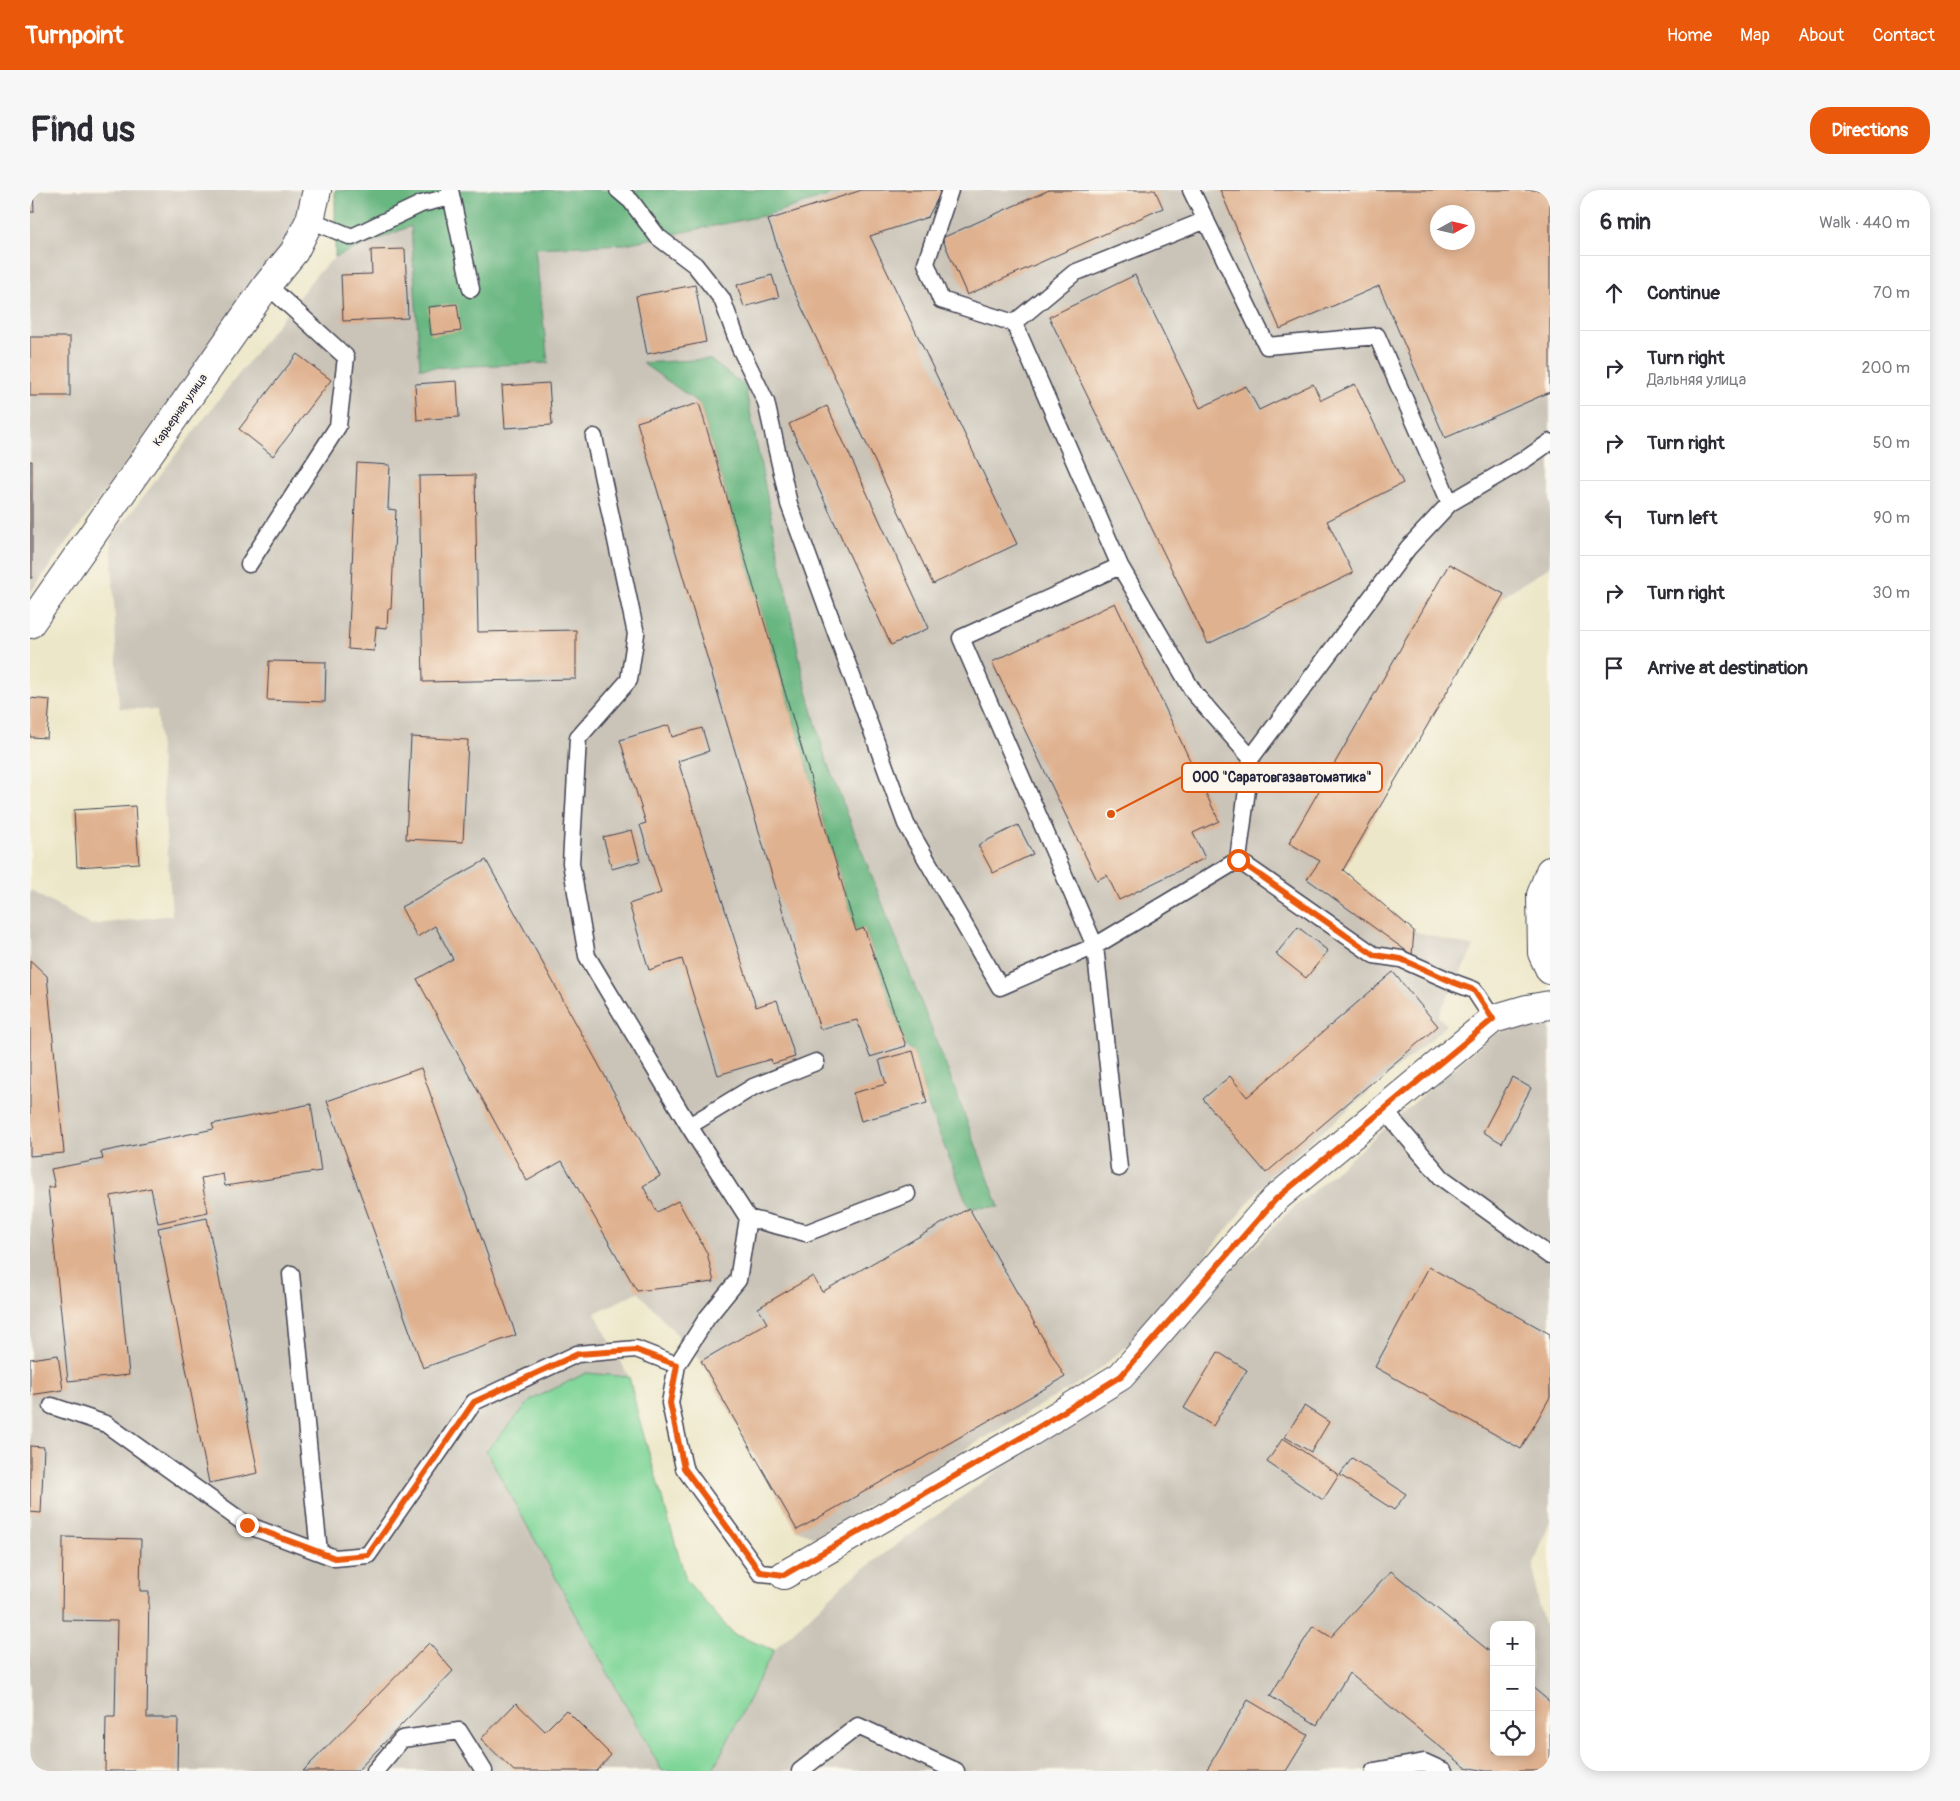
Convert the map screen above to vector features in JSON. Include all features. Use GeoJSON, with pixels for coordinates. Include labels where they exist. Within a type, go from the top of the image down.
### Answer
{"type":"FeatureCollection","features":[{"type":"Feature","properties":{"kind":"street","name":"Карьерная улица"},"geometry":{"type":"LineString","coordinates":[[30,624],[267,285],[294,252],[310,220],[316,190]]}},
{"type":"Feature","properties":{"kind":"street"},"geometry":{"type":"LineString","coordinates":[[1550,871],[1541,895],[1542,953],[1550,970]]}},
{"type":"Feature","properties":{"kind":"street"},"geometry":{"type":"LineString","coordinates":[[784,1575],[1029,1433],[1121,1376],[1276,1199],[1493,1019],[1527,1008],[1550,1005]]}},
{"type":"Feature","properties":{"kind":"lane"},"geometry":{"type":"LineString","coordinates":[[618,190],[631,201],[658,237],[695,265],[722,299],[740,348],[766,402],[790,504],[906,824],[1000,986],[1095,946],[1238,860]]}},
{"type":"Feature","properties":{"kind":"lane"},"geometry":{"type":"LineString","coordinates":[[950,190],[926,263],[941,300],[1014,323],[1120,566],[1194,693],[1251,758]]}},
{"type":"Feature","properties":{"kind":"lane"},"geometry":{"type":"LineString","coordinates":[[1191,190],[1267,346],[1377,336],[1450,503]]}},
{"type":"Feature","properties":{"kind":"lane"},"geometry":{"type":"LineString","coordinates":[[310,220],[352,237],[421,204],[450,194],[471,289]]}},
{"type":"Feature","properties":{"kind":"lane"},"geometry":{"type":"LineString","coordinates":[[1014,323],[1074,274],[1206,220]]}},
{"type":"Feature","properties":{"kind":"lane"},"geometry":{"type":"LineString","coordinates":[[249,564],[338,426],[346,357],[267,285]]}},
{"type":"Feature","properties":{"kind":"lane"},"geometry":{"type":"LineString","coordinates":[[594,437],[636,634],[629,680],[578,738],[571,863],[586,956],[688,1126],[748,1218],[738,1280],[707,1318],[677,1365],[670,1403],[684,1468],[760,1572],[784,1575]]}},
{"type":"Feature","properties":{"kind":"lane"},"geometry":{"type":"LineString","coordinates":[[1238,860],[1251,758],[1408,548],[1450,503],[1527,458],[1550,442]]}},
{"type":"Feature","properties":{"kind":"lane"},"geometry":{"type":"LineString","coordinates":[[1119,1168],[1095,946],[961,638],[1120,566]]}},
{"type":"Feature","properties":{"kind":"lane"},"geometry":{"type":"LineString","coordinates":[[1238,860],[1374,955],[1401,959],[1474,990],[1493,1019]]}},
{"type":"Feature","properties":{"kind":"lane"},"geometry":{"type":"LineString","coordinates":[[688,1126],[753,1087],[816,1062]]}},
{"type":"Feature","properties":{"kind":"lane"},"geometry":{"type":"LineString","coordinates":[[1384,1110],[1442,1178],[1550,1256]]}},
{"type":"Feature","properties":{"kind":"lane"},"geometry":{"type":"LineString","coordinates":[[748,1218],[806,1233],[907,1194]]}},
{"type":"Feature","properties":{"kind":"lane"},"geometry":{"type":"LineString","coordinates":[[291,1274],[319,1552]]}},
{"type":"Feature","properties":{"kind":"lane"},"geometry":{"type":"LineString","coordinates":[[52,1406],[106,1424],[247,1525],[335,1558],[368,1555],[474,1402],[578,1354],[636,1350],[677,1365]]}},
{"type":"Feature","properties":{"kind":"lane"},"geometry":{"type":"LineString","coordinates":[[800,1771],[858,1726],[956,1771]]}},
{"type":"Feature","properties":{"kind":"lane"},"geometry":{"type":"LineString","coordinates":[[375,1771],[402,1739],[459,1731],[484,1771]]}},
{"type":"Feature","properties":{"kind":"lane"},"geometry":{"type":"LineString","coordinates":[[1374,1771],[1424,1762],[1444,1771]]}},
{"type":"Feature","properties":{"kind":"shaded area"},"geometry":{"type":"Polygon","coordinates":[[[30,190],[309,190],[287,244],[30,593],[30,190]]]}},
{"type":"Feature","properties":{"kind":"shaded area"},"geometry":{"type":"Polygon","coordinates":[[[847,190],[1550,190],[1550,567],[1504,595],[1343,870],[1414,931],[1474,947],[1438,1016],[1447,1025],[1269,1177],[1149,1327],[1094,1374],[815,1537],[797,1530],[701,1361],[638,1292],[595,1313],[629,1377],[586,1373],[486,1451],[662,1771],[30,1771],[30,890],[90,925],[172,915],[157,710],[119,708],[111,538],[316,275],[335,257],[411,225],[420,368],[548,362],[535,248],[625,244],[767,215],[847,190]],[[643,364],[699,403],[856,931],[864,928],[906,1046],[913,1051],[927,1103],[969,1208],[943,1058],[825,757],[803,676],[745,386],[643,364]]]}},
{"type":"Feature","properties":{"kind":"shaded area"},"geometry":{"type":"Polygon","coordinates":[[[1531,1022],[1550,1022],[1550,1520],[1534,1564],[1536,1595],[1545,1628],[1550,1634],[1550,1771],[712,1771],[774,1650],[846,1582],[1030,1447],[1180,1325],[1283,1217],[1492,1035],[1531,1022]]]}},
{"type":"Feature","properties":{"kind":"green space"},"geometry":{"type":"Polygon","coordinates":[[[335,190],[847,190],[767,215],[625,244],[535,248],[548,363],[420,368],[411,226],[335,257],[335,190]]]}},
{"type":"Feature","properties":{"kind":"green space"},"geometry":{"type":"Polygon","coordinates":[[[709,359],[745,386],[803,676],[825,757],[943,1058],[999,1207],[969,1208],[927,1103],[913,1051],[906,1046],[864,928],[856,931],[699,403],[642,363],[709,359]]]}},
{"type":"Feature","properties":{"kind":"green space"},"geometry":{"type":"Polygon","coordinates":[[[586,1373],[629,1377],[639,1419],[686,1580],[733,1634],[774,1650],[712,1771],[662,1771],[486,1451],[531,1400],[586,1373]]]}},
{"type":"Feature","properties":{"kind":"building"},"geometry":{"type":"Polygon","coordinates":[[[30,190],[33,190],[34,212],[30,212],[30,190]]]}},
{"type":"Feature","properties":{"kind":"building"},"geometry":{"type":"Polygon","coordinates":[[[862,190],[940,190],[941,192],[928,217],[870,236],[1017,544],[933,584],[792,287],[768,220],[862,190]]]}},
{"type":"Feature","properties":{"kind":"building"},"geometry":{"type":"Polygon","coordinates":[[[1049,190],[1155,190],[1163,208],[967,295],[942,238],[1049,190]]]}},
{"type":"Feature","properties":{"kind":"building"},"geometry":{"type":"Polygon","coordinates":[[[1220,190],[1550,190],[1550,392],[1445,438],[1379,286],[1280,329],[1220,190]]]}},
{"type":"Feature","properties":{"kind":"building"},"geometry":{"type":"Polygon","coordinates":[[[405,249],[408,318],[343,321],[341,275],[372,274],[371,250],[405,249]]]}},
{"type":"Feature","properties":{"kind":"building"},"geometry":{"type":"Polygon","coordinates":[[[772,275],[779,297],[744,307],[737,285],[772,275]]]}},
{"type":"Feature","properties":{"kind":"building"},"geometry":{"type":"Polygon","coordinates":[[[1135,275],[1200,408],[1246,386],[1259,410],[1313,384],[1321,400],[1355,384],[1403,483],[1327,521],[1353,573],[1208,644],[1049,317],[1135,275]]]}},
{"type":"Feature","properties":{"kind":"building"},"geometry":{"type":"Polygon","coordinates":[[[695,285],[706,342],[647,354],[636,296],[695,285]]]}},
{"type":"Feature","properties":{"kind":"building"},"geometry":{"type":"Polygon","coordinates":[[[457,304],[461,331],[431,335],[428,307],[457,304]]]}},
{"type":"Feature","properties":{"kind":"building"},"geometry":{"type":"Polygon","coordinates":[[[30,337],[70,337],[70,396],[30,396],[30,337]]]}},
{"type":"Feature","properties":{"kind":"building"},"geometry":{"type":"Polygon","coordinates":[[[297,354],[331,380],[273,456],[239,429],[297,354]]]}},
{"type":"Feature","properties":{"kind":"building"},"geometry":{"type":"Polygon","coordinates":[[[457,381],[459,417],[417,420],[415,384],[457,381]]]}},
{"type":"Feature","properties":{"kind":"building"},"geometry":{"type":"Polygon","coordinates":[[[549,383],[552,425],[505,428],[502,386],[549,383]]]}},
{"type":"Feature","properties":{"kind":"building"},"geometry":{"type":"Polygon","coordinates":[[[699,403],[856,931],[864,928],[906,1046],[870,1057],[857,1020],[820,1029],[794,949],[637,422],[699,403]]]}},
{"type":"Feature","properties":{"kind":"building"},"geometry":{"type":"Polygon","coordinates":[[[827,406],[929,628],[891,645],[789,424],[827,406]]]}},
{"type":"Feature","properties":{"kind":"building"},"geometry":{"type":"Polygon","coordinates":[[[30,461],[32,461],[32,578],[30,578],[30,461]]]}},
{"type":"Feature","properties":{"kind":"building"},"geometry":{"type":"Polygon","coordinates":[[[357,463],[390,465],[388,509],[396,510],[391,609],[388,609],[387,628],[376,627],[374,651],[348,649],[357,463]]]}},
{"type":"Feature","properties":{"kind":"building"},"geometry":{"type":"Polygon","coordinates":[[[475,475],[478,632],[576,630],[576,679],[423,682],[419,476],[475,475]]]}},
{"type":"Feature","properties":{"kind":"building"},"geometry":{"type":"Polygon","coordinates":[[[1449,564],[1504,594],[1343,870],[1414,931],[1412,955],[1307,879],[1320,861],[1289,843],[1449,564]]]}},
{"type":"Feature","properties":{"kind":"building"},"geometry":{"type":"Polygon","coordinates":[[[1115,603],[1219,821],[1193,833],[1205,858],[1119,900],[1107,875],[1097,880],[992,662],[1115,603]]]}},
{"type":"Feature","properties":{"kind":"building"},"geometry":{"type":"Polygon","coordinates":[[[269,661],[326,662],[325,702],[267,700],[269,661]]]}},
{"type":"Feature","properties":{"kind":"building"},"geometry":{"type":"Polygon","coordinates":[[[30,698],[50,700],[47,738],[30,737],[30,698]]]}},
{"type":"Feature","properties":{"kind":"building"},"geometry":{"type":"Polygon","coordinates":[[[669,725],[672,737],[702,728],[709,751],[678,761],[756,1007],[777,1000],[795,1057],[772,1064],[771,1059],[718,1075],[682,959],[649,970],[629,904],[661,893],[640,825],[646,823],[620,740],[669,725]]]}},
{"type":"Feature","properties":{"kind":"building"},"geometry":{"type":"Polygon","coordinates":[[[411,737],[468,740],[463,842],[406,839],[411,737]]]}},
{"type":"Feature","properties":{"kind":"building"},"geometry":{"type":"Polygon","coordinates":[[[135,806],[139,863],[77,867],[74,810],[135,806]]]}},
{"type":"Feature","properties":{"kind":"building"},"geometry":{"type":"Polygon","coordinates":[[[1018,825],[1033,854],[993,873],[978,845],[1018,825]]]}},
{"type":"Feature","properties":{"kind":"building"},"geometry":{"type":"Polygon","coordinates":[[[632,830],[640,861],[612,869],[603,837],[632,830]]]}},
{"type":"Feature","properties":{"kind":"building"},"geometry":{"type":"Polygon","coordinates":[[[486,860],[660,1176],[643,1186],[657,1212],[678,1201],[707,1253],[714,1282],[637,1291],[562,1161],[527,1181],[417,979],[453,959],[435,926],[417,937],[401,907],[486,860]]]}},
{"type":"Feature","properties":{"kind":"building"},"geometry":{"type":"Polygon","coordinates":[[[1298,927],[1328,951],[1306,978],[1276,954],[1298,927]]]}},
{"type":"Feature","properties":{"kind":"building"},"geometry":{"type":"Polygon","coordinates":[[[30,960],[47,976],[64,1153],[30,1156],[30,960]]]}},
{"type":"Feature","properties":{"kind":"building"},"geometry":{"type":"Polygon","coordinates":[[[1393,972],[1438,1026],[1266,1173],[1203,1099],[1230,1076],[1247,1097],[1393,972]]]}},
{"type":"Feature","properties":{"kind":"building"},"geometry":{"type":"Polygon","coordinates":[[[913,1051],[927,1103],[861,1121],[853,1093],[886,1084],[879,1060],[913,1051]]]}},
{"type":"Feature","properties":{"kind":"building"},"geometry":{"type":"Polygon","coordinates":[[[421,1068],[516,1335],[423,1368],[327,1101],[421,1068]]]}},
{"type":"Feature","properties":{"kind":"building"},"geometry":{"type":"Polygon","coordinates":[[[1512,1077],[1531,1088],[1502,1143],[1483,1132],[1512,1077]]]}},
{"type":"Feature","properties":{"kind":"building"},"geometry":{"type":"Polygon","coordinates":[[[311,1104],[321,1171],[225,1186],[223,1174],[201,1178],[208,1212],[158,1223],[151,1188],[111,1196],[129,1375],[68,1381],[48,1187],[55,1187],[51,1169],[103,1159],[101,1152],[214,1129],[212,1124],[311,1104]]]}},
{"type":"Feature","properties":{"kind":"building"},"geometry":{"type":"Polygon","coordinates":[[[969,1208],[1065,1377],[797,1530],[701,1361],[767,1323],[758,1308],[813,1276],[822,1292],[969,1208]]]}},
{"type":"Feature","properties":{"kind":"building"},"geometry":{"type":"Polygon","coordinates":[[[207,1218],[258,1473],[209,1483],[158,1228],[207,1218]]]}},
{"type":"Feature","properties":{"kind":"building"},"geometry":{"type":"Polygon","coordinates":[[[1429,1267],[1550,1334],[1550,1397],[1521,1449],[1375,1367],[1429,1267]]]}},
{"type":"Feature","properties":{"kind":"building"},"geometry":{"type":"Polygon","coordinates":[[[1218,1352],[1247,1370],[1213,1426],[1184,1408],[1218,1352]]]}},
{"type":"Feature","properties":{"kind":"building"},"geometry":{"type":"Polygon","coordinates":[[[58,1355],[63,1390],[30,1395],[30,1359],[58,1355]]]}},
{"type":"Feature","properties":{"kind":"building"},"geometry":{"type":"Polygon","coordinates":[[[1304,1406],[1329,1422],[1311,1452],[1285,1437],[1304,1406]]]}},
{"type":"Feature","properties":{"kind":"building"},"geometry":{"type":"Polygon","coordinates":[[[1283,1438],[1339,1475],[1323,1500],[1267,1462],[1283,1438]]]}},
{"type":"Feature","properties":{"kind":"building"},"geometry":{"type":"Polygon","coordinates":[[[30,1446],[44,1447],[41,1513],[30,1512],[30,1446]]]}},
{"type":"Feature","properties":{"kind":"building"},"geometry":{"type":"Polygon","coordinates":[[[1352,1458],[1406,1494],[1394,1510],[1340,1475],[1352,1458]]]}},
{"type":"Feature","properties":{"kind":"building"},"geometry":{"type":"Polygon","coordinates":[[[63,1537],[141,1539],[140,1591],[149,1591],[147,1718],[178,1718],[177,1771],[105,1771],[106,1717],[115,1717],[117,1621],[62,1620],[63,1537]]]}},
{"type":"Feature","properties":{"kind":"building"},"geometry":{"type":"Polygon","coordinates":[[[1391,1571],[1490,1652],[1490,1756],[1535,1756],[1535,1689],[1550,1702],[1550,1771],[1486,1771],[1465,1767],[1349,1673],[1317,1725],[1270,1696],[1313,1626],[1331,1637],[1391,1571]]]}},
{"type":"Feature","properties":{"kind":"building"},"geometry":{"type":"Polygon","coordinates":[[[429,1643],[453,1671],[357,1771],[303,1771],[429,1643]]]}},
{"type":"Feature","properties":{"kind":"building"},"geometry":{"type":"Polygon","coordinates":[[[1248,1700],[1308,1735],[1286,1771],[1206,1771],[1248,1700]]]}},
{"type":"Feature","properties":{"kind":"building"},"geometry":{"type":"Polygon","coordinates":[[[516,1703],[545,1731],[566,1710],[611,1755],[596,1771],[514,1771],[481,1739],[516,1703]]]}},
{"type":"Feature","properties":{"kind":"place","name":"ООО \"Саратовгазавтоматика\""},"geometry":{"type":"Point","coordinates":[1111,814]}},
{"type":"Feature","properties":{"kind":"route"},"geometry":{"type":"LineString","coordinates":[[247,1525],[335,1558],[368,1555],[474,1402],[578,1354],[636,1350],[677,1365],[670,1403],[684,1468],[760,1572],[784,1575],[1029,1433],[1121,1376],[1276,1199],[1493,1019],[1474,990],[1401,959],[1374,955],[1238,860]]}}]}
